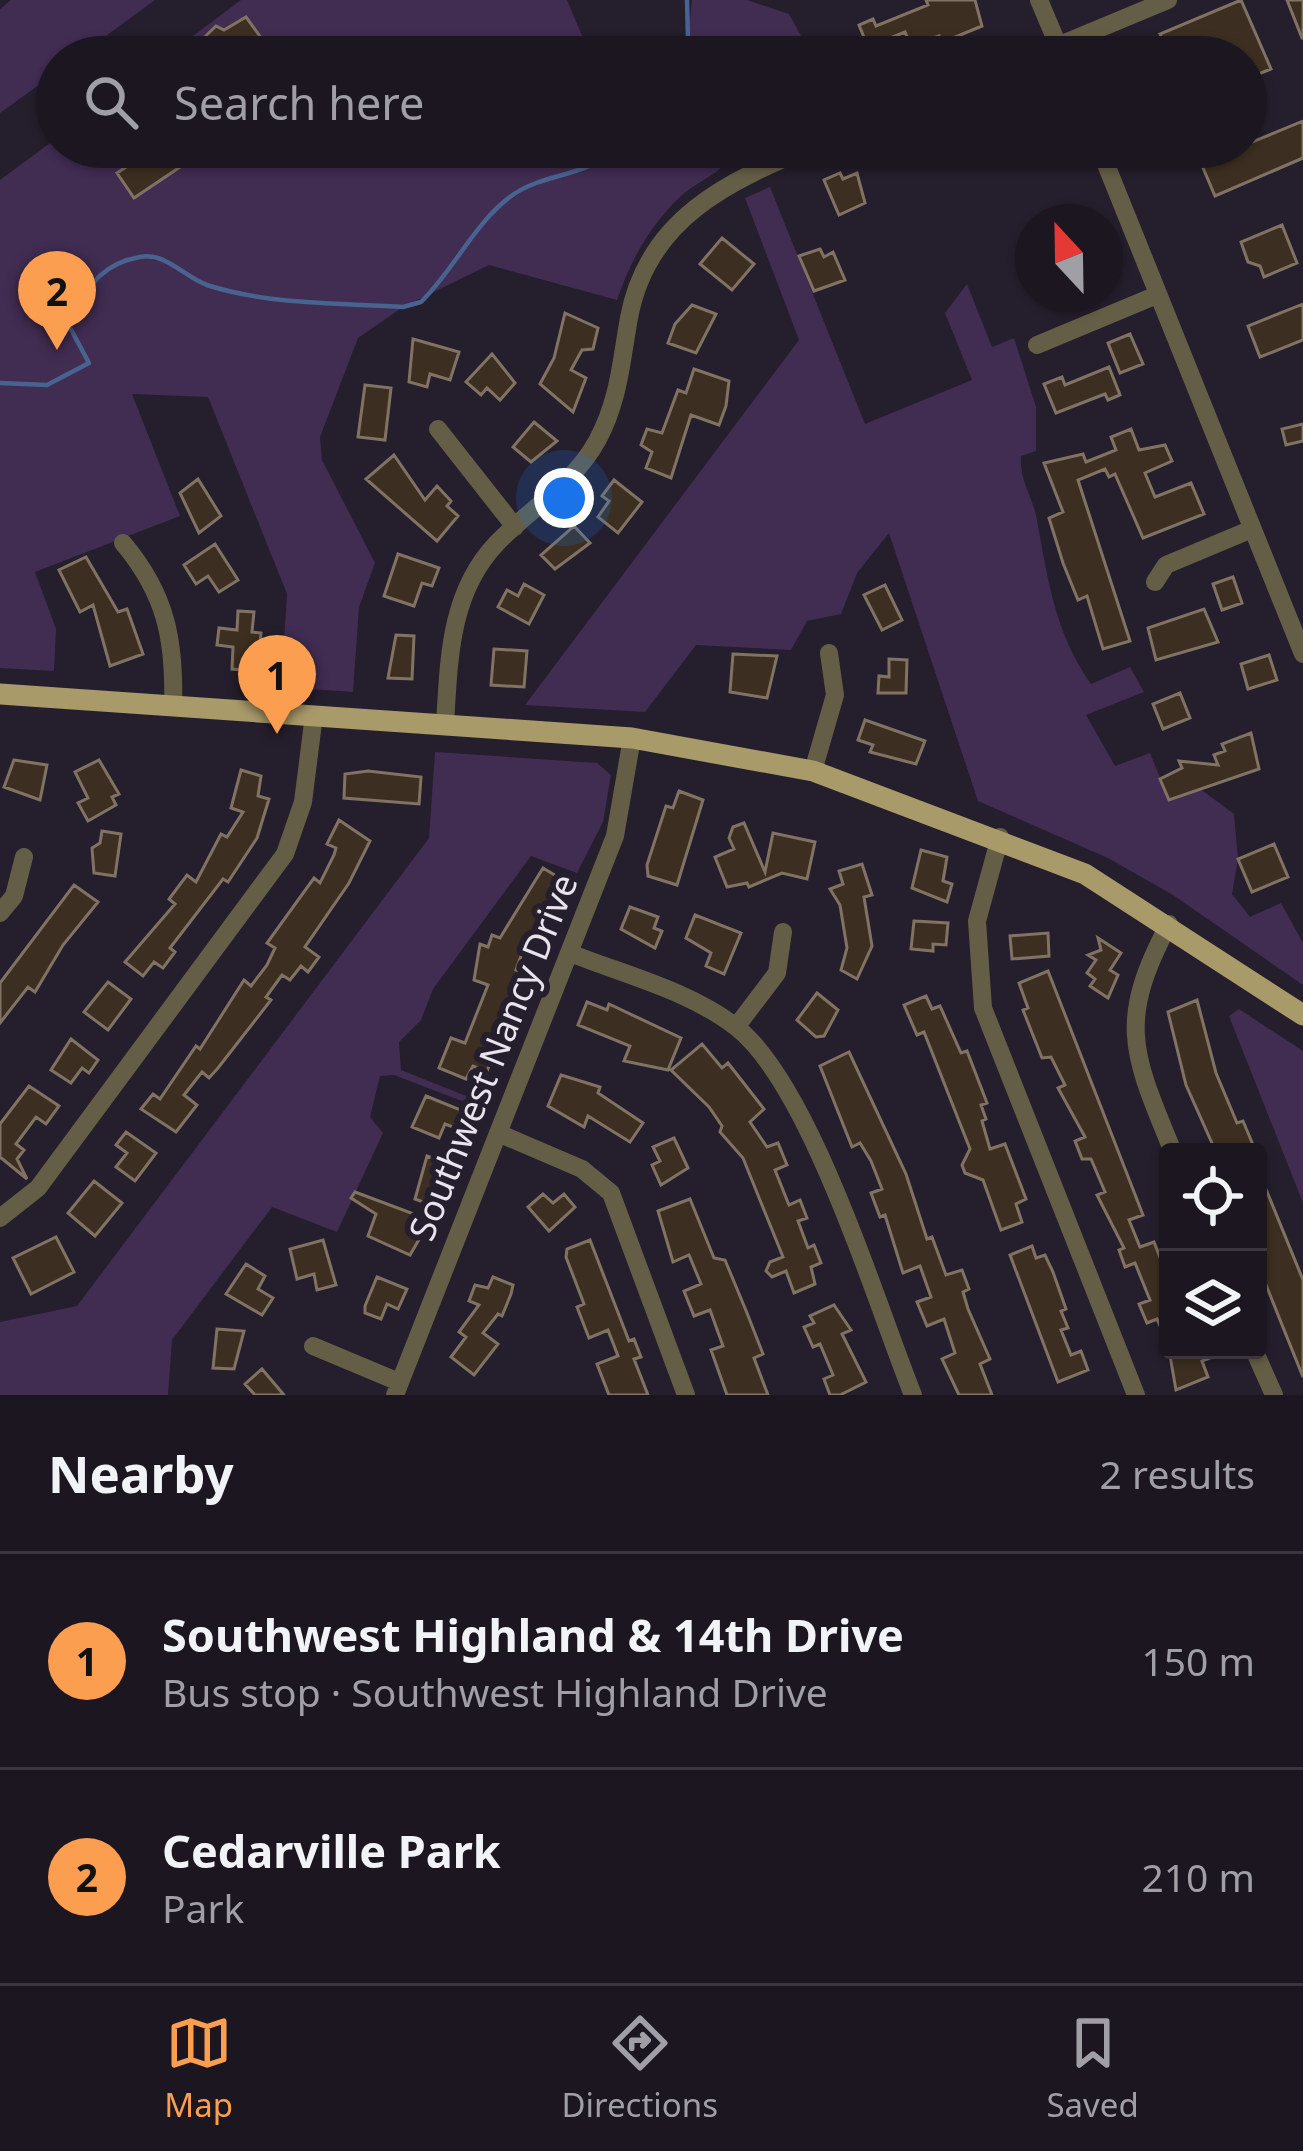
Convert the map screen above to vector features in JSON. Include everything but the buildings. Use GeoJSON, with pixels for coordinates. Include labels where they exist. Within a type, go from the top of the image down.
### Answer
{"type":"FeatureCollection","features":[{"type":"Feature","properties":{"kind":"main road"},"geometry":{"type":"LineString","coordinates":[[0,694],[632,737],[813,771],[1000,837],[1085,874],[1169,924],[1303,1015]]}},
{"type":"Feature","properties":{"kind":"street"},"geometry":{"type":"LineString","coordinates":[[1040,0],[1055,36]]}},
{"type":"Feature","properties":{"kind":"street"},"geometry":{"type":"LineString","coordinates":[[1092,36],[1168,0]]}},
{"type":"Feature","properties":{"kind":"street"},"geometry":{"type":"LineString","coordinates":[[445,724],[450,645],[462,599],[485,557],[558,492],[598,439],[621,379],[636,290],[667,235],[724,185],[763,168]]}},
{"type":"Feature","properties":{"kind":"street"},"geometry":{"type":"LineString","coordinates":[[1107,168],[1303,654]]}},
{"type":"Feature","properties":{"kind":"street"},"geometry":{"type":"LineString","coordinates":[[1037,345],[1157,296]]}},
{"type":"Feature","properties":{"kind":"street"},"geometry":{"type":"LineString","coordinates":[[438,429],[515,527]]}},
{"type":"Feature","properties":{"kind":"street"},"geometry":{"type":"LineString","coordinates":[[1155,582],[1166,565],[1252,529]]}},
{"type":"Feature","properties":{"kind":"street"},"geometry":{"type":"LineString","coordinates":[[123,543],[146,571],[165,609],[174,653],[173,706]]}},
{"type":"Feature","properties":{"kind":"street"},"geometry":{"type":"LineString","coordinates":[[813,771],[835,695],[829,653]]}},
{"type":"Feature","properties":{"kind":"street"},"geometry":{"type":"LineString","coordinates":[[0,1218],[38,1188],[270,880],[304,802],[314,716]]}},
{"type":"Feature","properties":{"kind":"street","name":"Southwest Nancy Drive"},"geometry":{"type":"LineString","coordinates":[[397,1389],[621,818],[632,737]]}},
{"type":"Feature","properties":{"kind":"street"},"geometry":{"type":"LineString","coordinates":[[1000,837],[977,921],[983,1008],[1136,1395]]}},
{"type":"Feature","properties":{"kind":"street"},"geometry":{"type":"LineString","coordinates":[[0,913],[14,896],[24,857]]}},
{"type":"Feature","properties":{"kind":"street"},"geometry":{"type":"LineString","coordinates":[[1169,924],[1147,966],[1133,1020],[1144,1081],[1169,1143]]}},
{"type":"Feature","properties":{"kind":"street"},"geometry":{"type":"LineString","coordinates":[[736,1027],[777,973],[782,932]]}},
{"type":"Feature","properties":{"kind":"street"},"geometry":{"type":"LineString","coordinates":[[570,953],[687,999],[736,1027],[772,1065],[802,1118],[913,1395]]}},
{"type":"Feature","properties":{"kind":"street"},"geometry":{"type":"LineString","coordinates":[[499,1133],[582,1169],[611,1193],[686,1395]]}},
{"type":"Feature","properties":{"kind":"street"},"geometry":{"type":"LineString","coordinates":[[313,1346],[397,1389]]}},
{"type":"Feature","properties":{"kind":"street"},"geometry":{"type":"LineString","coordinates":[[1258,1359],[1274,1395]]}},
{"type":"Feature","properties":{"kind":"shaded area"},"geometry":{"type":"Polygon","coordinates":[[[11,0],[155,0],[106,36],[36,36],[36,87],[0,113],[0,9],[11,0]]]}},
{"type":"Feature","properties":{"kind":"shaded area"},"geometry":{"type":"Polygon","coordinates":[[[241,0],[567,0],[582,36],[193,36],[241,0]]]}},
{"type":"Feature","properties":{"kind":"shaded area"},"geometry":{"type":"Polygon","coordinates":[[[692,0],[747,0],[789,14],[801,36],[688,36],[692,0]]]}},
{"type":"Feature","properties":{"kind":"shaded area"},"geometry":{"type":"Polygon","coordinates":[[[36,153],[36,168],[720,168],[681,196],[660,219],[635,257],[617,300],[489,265],[403,307],[358,338],[320,437],[322,460],[375,563],[359,607],[353,692],[281,687],[287,594],[208,397],[132,394],[180,516],[35,572],[56,629],[54,671],[0,668],[0,180],[36,153]]]}},
{"type":"Feature","properties":{"kind":"shaded area"},"geometry":{"type":"Polygon","coordinates":[[[770,187],[865,424],[972,380],[945,313],[967,284],[992,347],[1014,338],[1036,407],[1036,451],[1021,456],[1022,473],[1061,626],[1091,684],[1130,667],[1144,692],[1086,715],[1115,766],[1150,753],[1169,800],[1199,788],[1234,814],[1238,859],[1232,894],[1250,917],[1281,903],[1303,943],[1303,985],[1173,895],[1108,858],[978,801],[889,533],[857,573],[841,614],[807,621],[791,650],[696,645],[645,712],[525,705],[799,340],[745,198],[770,187]]]}},
{"type":"Feature","properties":{"kind":"shaded area"},"geometry":{"type":"Polygon","coordinates":[[[435,752],[597,763],[611,775],[603,822],[577,873],[531,856],[433,989],[421,1020],[399,1042],[401,1070],[491,1106],[488,1111],[394,1075],[380,1076],[370,1117],[383,1133],[337,1232],[272,1207],[172,1340],[168,1395],[0,1395],[0,1322],[77,1306],[429,838],[435,752]]]}},
{"type":"Feature","properties":{"kind":"shaded area"},"geometry":{"type":"Polygon","coordinates":[[[1239,1009],[1303,1051],[1303,1203],[1229,1016],[1239,1009]]]}},
{"type":"Feature","properties":{"kind":"waterway"},"geometry":{"type":"LineString","coordinates":[[687,0],[688,36]]}},
{"type":"Feature","properties":{"kind":"waterway"},"geometry":{"type":"LineString","coordinates":[[0,383],[47,385],[89,363],[67,322],[104,272],[126,260],[158,258],[207,285],[231,292],[304,302],[403,307],[421,302],[488,218],[514,194],[583,168]]}},
{"type":"Feature","properties":{"kind":"place","name":"Cedarville Park"},"geometry":{"type":"Point","coordinates":[57,350]}},
{"type":"Feature","properties":{"kind":"place","name":"Southwest Highland & 14th Drive"},"geometry":{"type":"Point","coordinates":[277,734]}}]}
